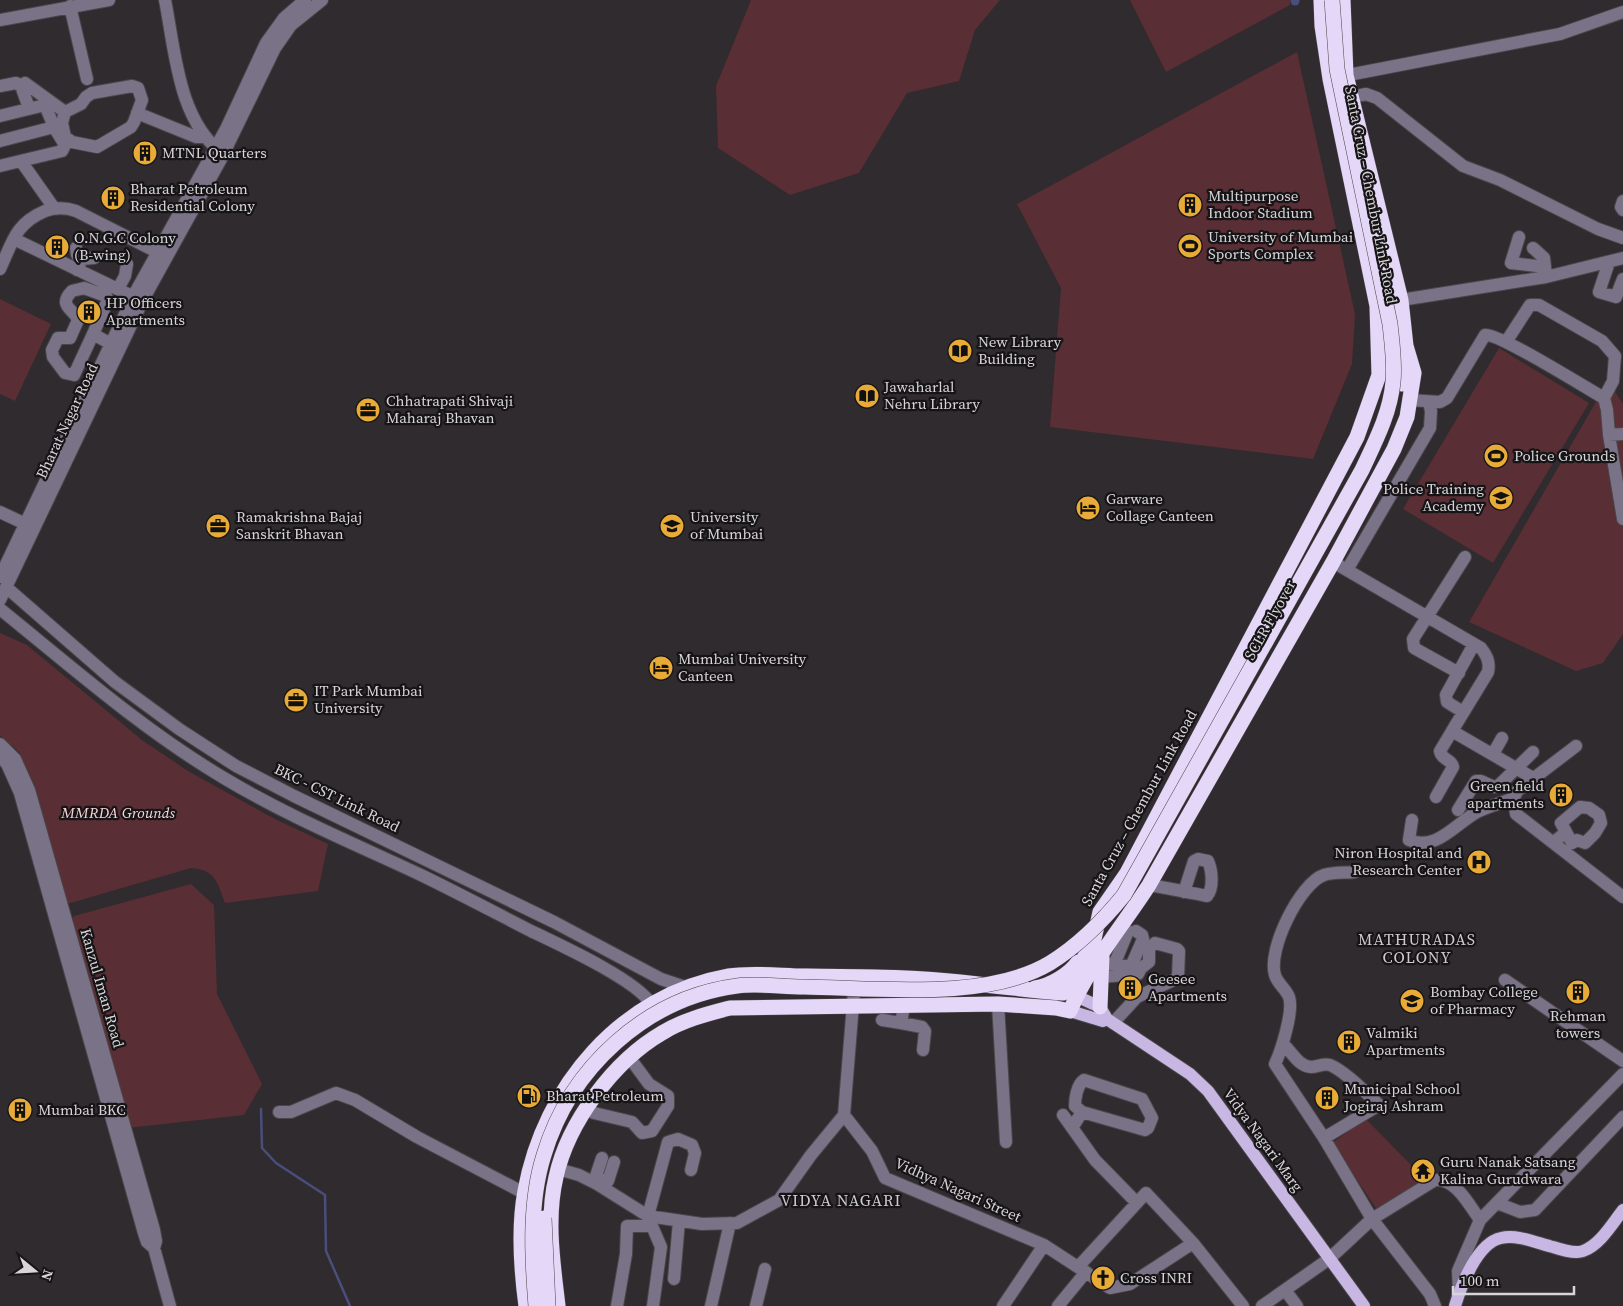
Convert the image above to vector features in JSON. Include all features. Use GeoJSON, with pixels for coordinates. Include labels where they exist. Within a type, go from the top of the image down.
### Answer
{"type":"FeatureCollection","features":[{"type":"Feature","properties":{"kind":"highway","name":"Santa Cruz – Chembur Link Road"},"geometry":{"type":"LineString","coordinates":[[1102,959],[1101,910],[1127,874],[1357,437],[1379,375],[1377,306],[1330,79],[1321,0]]}},
{"type":"Feature","properties":{"kind":"highway"},"geometry":{"type":"LineString","coordinates":[[531,1305],[534,1199],[543,1156],[554,1127],[568,1100],[606,1049],[640,1023],[674,1004],[703,994],[738,986],[938,989],[982,986],[1016,977],[1048,965],[1074,947],[1100,924],[1124,895],[1362,470],[1388,405],[1393,383],[1390,324],[1337,70],[1332,0]]}},
{"type":"Feature","properties":{"kind":"highway","name":"Santa Cruz – Chembur Link Road"},"geometry":{"type":"LineString","coordinates":[[1063,1009],[1070,994],[1130,928],[1149,885],[1333,562],[1394,449],[1407,417],[1414,373],[1406,346],[1401,300],[1346,75],[1343,0]]}},
{"type":"Feature","properties":{"kind":"highway","name":"SCLR Flyover"},"geometry":{"type":"LineString","coordinates":[[548,1306],[544,1229],[545,1200],[553,1159],[563,1131],[577,1105],[614,1057],[646,1032],[678,1014],[706,1004],[739,996],[938,999],[983,996],[1019,987],[1052,974],[1080,955],[1108,932],[1132,901],[1152,867],[1371,475],[1392,428],[1402,384],[1406,346]]}},
{"type":"Feature","properties":{"kind":"highway"},"geometry":{"type":"LineString","coordinates":[[1254,634],[1284,650]]}},
{"type":"Feature","properties":{"kind":"highway"},"geometry":{"type":"LineString","coordinates":[[959,982],[1000,976],[1025,968],[1061,950],[1088,926],[1101,910],[1130,928]]}},
{"type":"Feature","properties":{"kind":"highway"},"geometry":{"type":"LineString","coordinates":[[1008,989],[1040,987],[1074,968],[1102,959],[1107,1017]]}},
{"type":"Feature","properties":{"kind":"highway"},"geometry":{"type":"LineString","coordinates":[[531,1305],[522,1252],[524,1193],[530,1166],[548,1118],[561,1093],[584,1060],[604,1039],[630,1017],[651,1004],[685,987],[730,975],[856,977],[959,982],[1008,989],[1070,994]]}},
{"type":"Feature","properties":{"kind":"highway"},"geometry":{"type":"LineString","coordinates":[[558,1306],[550,1232],[558,1169],[574,1132],[587,1108],[605,1082],[629,1057],[663,1032],[697,1016],[730,1008],[998,1004],[1063,1009]]}},
{"type":"Feature","properties":{"kind":"highway"},"geometry":{"type":"LineString","coordinates":[[548,1118],[574,1132]]}},
{"type":"Feature","properties":{"kind":"main road","name":"Vidya Nagari Marg"},"geometry":{"type":"LineString","coordinates":[[1070,994],[1190,1074],[1208,1091],[1364,1306]]}},
{"type":"Feature","properties":{"kind":"main road","name":"Vidya Nagari Marg"},"geometry":{"type":"LineString","coordinates":[[1063,1009],[1103,1021],[1107,1017]]}},
{"type":"Feature","properties":{"kind":"main road"},"geometry":{"type":"LineString","coordinates":[[1455,1306],[1472,1264],[1485,1248],[1500,1238],[1518,1238],[1564,1250],[1582,1252],[1595,1245],[1623,1210]]}},
{"type":"Feature","properties":{"kind":"street"},"geometry":{"type":"LineString","coordinates":[[0,20],[109,0]]}},
{"type":"Feature","properties":{"kind":"street"},"geometry":{"type":"LineString","coordinates":[[165,0],[182,84],[195,121],[220,152]]}},
{"type":"Feature","properties":{"kind":"street"},"geometry":{"type":"LineString","coordinates":[[231,131],[266,43],[284,18],[305,0]]}},
{"type":"Feature","properties":{"kind":"street"},"geometry":{"type":"LineString","coordinates":[[0,268],[14,239],[25,222],[54,208],[67,208],[76,211],[161,254],[220,152],[275,48],[295,20],[322,0]]}},
{"type":"Feature","properties":{"kind":"street"},"geometry":{"type":"LineString","coordinates":[[70,6],[87,79]]}},
{"type":"Feature","properties":{"kind":"street"},"geometry":{"type":"LineString","coordinates":[[1330,79],[1558,34],[1623,12]]}},
{"type":"Feature","properties":{"kind":"street"},"geometry":{"type":"LineString","coordinates":[[0,86],[16,83],[22,86],[29,108]]}},
{"type":"Feature","properties":{"kind":"street"},"geometry":{"type":"LineString","coordinates":[[25,83],[65,112]]}},
{"type":"Feature","properties":{"kind":"street"},"geometry":{"type":"LineString","coordinates":[[132,86],[141,92],[142,100],[131,126],[97,147],[72,142],[65,137],[62,123],[65,112],[81,104],[92,93],[132,86]]}},
{"type":"Feature","properties":{"kind":"street"},"geometry":{"type":"LineString","coordinates":[[1351,96],[1366,94],[1377,98],[1464,166],[1500,180],[1598,229],[1623,238]]}},
{"type":"Feature","properties":{"kind":"street"},"geometry":{"type":"LineString","coordinates":[[0,116],[29,108],[46,106],[54,127],[57,129],[65,145],[62,151],[0,166]]}},
{"type":"Feature","properties":{"kind":"street"},"geometry":{"type":"LineString","coordinates":[[137,113],[196,137],[206,137]]}},
{"type":"Feature","properties":{"kind":"street"},"geometry":{"type":"LineString","coordinates":[[0,141],[54,127]]}},
{"type":"Feature","properties":{"kind":"street"},"geometry":{"type":"LineString","coordinates":[[21,161],[54,208]]}},
{"type":"Feature","properties":{"kind":"street"},"geometry":{"type":"LineString","coordinates":[[1623,201],[1621,207],[1623,210]]}},
{"type":"Feature","properties":{"kind":"street"},"geometry":{"type":"LineString","coordinates":[[1519,237],[1511,262],[1546,272]]}},
{"type":"Feature","properties":{"kind":"street"},"geometry":{"type":"LineString","coordinates":[[14,239],[82,258],[118,289],[134,297]]}},
{"type":"Feature","properties":{"kind":"street"},"geometry":{"type":"LineString","coordinates":[[1533,248],[1544,258],[1546,272]]}},
{"type":"Feature","properties":{"kind":"street","name":"Bharat Nagar Road"},"geometry":{"type":"LineString","coordinates":[[30,526],[109,348],[134,297],[161,254]]}},
{"type":"Feature","properties":{"kind":"street","name":"Bharat Nagar Road"},"geometry":{"type":"LineString","coordinates":[[0,600],[3,582],[161,254]]}},
{"type":"Feature","properties":{"kind":"street"},"geometry":{"type":"LineString","coordinates":[[1401,300],[1623,258]]}},
{"type":"Feature","properties":{"kind":"street"},"geometry":{"type":"LineString","coordinates":[[1608,262],[1599,292],[1616,297],[1623,279]]}},
{"type":"Feature","properties":{"kind":"street"},"geometry":{"type":"LineString","coordinates":[[118,289],[125,276],[127,264]]}},
{"type":"Feature","properties":{"kind":"street"},"geometry":{"type":"LineString","coordinates":[[84,288],[106,296],[108,300],[91,339],[74,375],[65,373],[53,357],[52,350],[58,338],[70,338],[78,320],[68,310],[66,301],[72,291],[84,288]]}},
{"type":"Feature","properties":{"kind":"street"},"geometry":{"type":"LineString","coordinates":[[1506,342],[1530,305],[1539,305],[1602,341],[1614,356],[1613,381],[1604,398]]}},
{"type":"Feature","properties":{"kind":"street"},"geometry":{"type":"LineString","coordinates":[[1410,400],[1440,402],[1447,398],[1485,335],[1489,334],[1506,342],[1604,398],[1608,410],[1609,435],[1623,519]]}},
{"type":"Feature","properties":{"kind":"street"},"geometry":{"type":"LineString","coordinates":[[91,339],[109,348]]}},
{"type":"Feature","properties":{"kind":"street"},"geometry":{"type":"LineString","coordinates":[[1347,570],[1430,428],[1431,411],[1429,402]]}},
{"type":"Feature","properties":{"kind":"street"},"geometry":{"type":"LineString","coordinates":[[1609,435],[1623,434]]}},
{"type":"Feature","properties":{"kind":"street"},"geometry":{"type":"LineString","coordinates":[[0,512],[30,526]]}},
{"type":"Feature","properties":{"kind":"street"},"geometry":{"type":"LineString","coordinates":[[1458,673],[1414,648],[1413,639],[1465,557]]}},
{"type":"Feature","properties":{"kind":"street"},"geometry":{"type":"LineString","coordinates":[[1333,562],[1474,644],[1487,656],[1489,665],[1440,751],[1442,757],[1450,761],[1452,767],[1436,797]]}},
{"type":"Feature","properties":{"kind":"street","name":"BKC - CST Link Road"},"geometry":{"type":"LineString","coordinates":[[3,582],[115,682],[210,749],[294,796],[554,922],[661,979],[685,987]]}},
{"type":"Feature","properties":{"kind":"street"},"geometry":{"type":"LineString","coordinates":[[0,609],[146,728],[201,764],[285,813],[546,938],[633,985],[646,996],[651,1004]]}},
{"type":"Feature","properties":{"kind":"street"},"geometry":{"type":"LineString","coordinates":[[1463,712],[1446,700],[1474,644]]}},
{"type":"Feature","properties":{"kind":"street"},"geometry":{"type":"LineString","coordinates":[[130,714],[140,700]]}},
{"type":"Feature","properties":{"kind":"street"},"geometry":{"type":"LineString","coordinates":[[1452,731],[1533,778]]}},
{"type":"Feature","properties":{"kind":"street"},"geometry":{"type":"LineString","coordinates":[[1494,754],[1502,738]]}},
{"type":"Feature","properties":{"kind":"street","name":"Kanzul Iman Road"},"geometry":{"type":"LineString","coordinates":[[0,744],[15,759],[29,790],[155,1236],[154,1248],[170,1306]]}},
{"type":"Feature","properties":{"kind":"street"},"geometry":{"type":"LineString","coordinates":[[1576,746],[1517,791],[1514,798],[1516,814],[1623,897]]}},
{"type":"Feature","properties":{"kind":"street"},"geometry":{"type":"LineString","coordinates":[[201,764],[210,749]]}},
{"type":"Feature","properties":{"kind":"street"},"geometry":{"type":"LineString","coordinates":[[1458,810],[1476,781],[1481,781],[1494,787],[1498,786],[1533,752]]}},
{"type":"Feature","properties":{"kind":"street","name":"Kanzul Iman Road"},"geometry":{"type":"LineString","coordinates":[[0,756],[7,764],[20,793],[147,1242],[154,1248]]}},
{"type":"Feature","properties":{"kind":"street"},"geometry":{"type":"LineString","coordinates":[[1412,820],[1409,840],[1418,844],[1441,838],[1476,813],[1514,798]]}},
{"type":"Feature","properties":{"kind":"street"},"geometry":{"type":"LineString","coordinates":[[1554,842],[1566,832]]}},
{"type":"Feature","properties":{"kind":"street"},"geometry":{"type":"LineString","coordinates":[[444,888],[451,871]]}},
{"type":"Feature","properties":{"kind":"street"},"geometry":{"type":"LineString","coordinates":[[1355,872],[1323,875],[1305,891],[1290,911],[1278,944],[1274,966],[1275,974],[1290,998],[1284,1045],[1274,1064],[1324,1138],[1372,1219],[1430,1294],[1435,1306]]}},
{"type":"Feature","properties":{"kind":"street"},"geometry":{"type":"LineString","coordinates":[[1149,885],[1184,892]]}},
{"type":"Feature","properties":{"kind":"street"},"geometry":{"type":"LineString","coordinates":[[546,938],[554,922]]}},
{"type":"Feature","properties":{"kind":"street"},"geometry":{"type":"LineString","coordinates":[[1102,959],[1129,966],[1132,964],[1142,939],[1140,933],[1130,928]]}},
{"type":"Feature","properties":{"kind":"street"},"geometry":{"type":"LineString","coordinates":[[1102,959],[1138,974],[1141,968],[1151,960],[1149,948],[1155,943],[1179,951],[1178,978],[1137,997],[1107,1017]]}},
{"type":"Feature","properties":{"kind":"street"},"geometry":{"type":"LineString","coordinates":[[617,1306],[626,1254],[627,1226],[644,1220],[702,1224],[737,1223],[779,1200],[811,1155],[844,1115],[856,977]]}},
{"type":"Feature","properties":{"kind":"street"},"geometry":{"type":"LineString","coordinates":[[1505,980],[1623,1062]]}},
{"type":"Feature","properties":{"kind":"street"},"geometry":{"type":"LineString","coordinates":[[998,1004],[1006,1142]]}},
{"type":"Feature","properties":{"kind":"street"},"geometry":{"type":"LineString","coordinates":[[901,1023],[904,1006]]}},
{"type":"Feature","properties":{"kind":"street"},"geometry":{"type":"LineString","coordinates":[[882,1020],[922,1026],[925,1031],[923,1050]]}},
{"type":"Feature","properties":{"kind":"street"},"geometry":{"type":"LineString","coordinates":[[1284,1045],[1295,1058],[1304,1064],[1311,1067],[1322,1064],[1336,1068],[1379,1105],[1324,1138]]}},
{"type":"Feature","properties":{"kind":"street"},"geometry":{"type":"LineString","coordinates":[[587,1108],[594,1113],[632,1122],[642,1134],[652,1131],[668,1106],[668,1096],[650,1084],[629,1057]]}},
{"type":"Feature","properties":{"kind":"street"},"geometry":{"type":"LineString","coordinates":[[1459,1293],[1458,1271],[1480,1220],[1623,1074]]}},
{"type":"Feature","properties":{"kind":"street"},"geometry":{"type":"LineString","coordinates":[[1084,1080],[1142,1099],[1152,1118],[1148,1128],[1144,1130],[1082,1112],[1075,1106],[1075,1100],[1080,1083],[1084,1080]]}},
{"type":"Feature","properties":{"kind":"street"},"geometry":{"type":"LineString","coordinates":[[279,1112],[291,1112],[336,1093],[355,1100],[417,1137],[524,1193]]}},
{"type":"Feature","properties":{"kind":"street"},"geometry":{"type":"LineString","coordinates":[[1072,1128],[1082,1112]]}},
{"type":"Feature","properties":{"kind":"street","name":"Vidhya Nagari Street"},"geometry":{"type":"LineString","coordinates":[[844,1115],[872,1151],[884,1178],[1044,1244],[1110,1288],[1130,1284],[1194,1243]]}},
{"type":"Feature","properties":{"kind":"street"},"geometry":{"type":"LineString","coordinates":[[1063,1115],[1095,1160],[1137,1203]]}},
{"type":"Feature","properties":{"kind":"street"},"geometry":{"type":"LineString","coordinates":[[1497,1203],[1520,1212],[1535,1210],[1623,1116]]}},
{"type":"Feature","properties":{"kind":"street"},"geometry":{"type":"LineString","coordinates":[[644,1220],[668,1142],[678,1139],[692,1145],[695,1153],[691,1170]]}},
{"type":"Feature","properties":{"kind":"street"},"geometry":{"type":"LineString","coordinates":[[597,1182],[596,1176],[602,1158]]}},
{"type":"Feature","properties":{"kind":"street"},"geometry":{"type":"LineString","coordinates":[[597,1182],[608,1181],[614,1162]]}},
{"type":"Feature","properties":{"kind":"street"},"geometry":{"type":"LineString","coordinates":[[558,1169],[597,1182],[652,1226],[661,1247],[653,1306]]}},
{"type":"Feature","properties":{"kind":"street"},"geometry":{"type":"LineString","coordinates":[[1262,1306],[1329,1258],[1372,1219],[1435,1180],[1442,1179],[1452,1183],[1480,1220]]}},
{"type":"Feature","properties":{"kind":"street"},"geometry":{"type":"LineString","coordinates":[[1058,1306],[1082,1269],[1146,1193],[1194,1243],[1243,1306]]}},
{"type":"Feature","properties":{"kind":"street"},"geometry":{"type":"LineString","coordinates":[[674,1279],[678,1221]]}},
{"type":"Feature","properties":{"kind":"street"},"geometry":{"type":"LineString","coordinates":[[712,1306],[730,1223]]}},
{"type":"Feature","properties":{"kind":"street"},"geometry":{"type":"LineString","coordinates":[[1003,1306],[1044,1244]]}},
{"type":"Feature","properties":{"kind":"street"},"geometry":{"type":"LineString","coordinates":[[756,1306],[765,1269]]}},
{"type":"Feature","properties":{"kind":"street"},"geometry":{"type":"LineString","coordinates":[[1285,1290],[1296,1306]]}},
{"type":"Feature","properties":{"kind":"green space"},"geometry":{"type":"Polygon","coordinates":[[[751,0],[1000,0],[975,30],[959,81],[907,93],[859,173],[790,195],[718,148],[716,86],[751,0]]]}},
{"type":"Feature","properties":{"kind":"green space"},"geometry":{"type":"Polygon","coordinates":[[[1130,0],[1290,0],[1290,5],[1166,72],[1130,0]]]}},
{"type":"Feature","properties":{"kind":"green space","name":"University of Mumbai Sports Complex"},"geometry":{"type":"Polygon","coordinates":[[[1297,52],[1355,314],[1352,364],[1313,459],[1050,427],[1061,288],[1017,204],[1297,52]]]}},
{"type":"Feature","properties":{"kind":"green space"},"geometry":{"type":"Polygon","coordinates":[[[0,299],[51,324],[15,401],[0,394],[0,299]]]}},
{"type":"Feature","properties":{"kind":"green space","name":"Police Grounds"},"geometry":{"type":"Polygon","coordinates":[[[1499,348],[1589,403],[1493,563],[1403,509],[1499,348]]]}},
{"type":"Feature","properties":{"kind":"green space"},"geometry":{"type":"Polygon","coordinates":[[[1608,381],[1623,404],[1623,634],[1603,663],[1576,671],[1469,622],[1608,381]]]}},
{"type":"Feature","properties":{"kind":"green space","name":"MMRDA Grounds"},"geometry":{"type":"Polygon","coordinates":[[[0,633],[27,645],[142,740],[188,771],[273,818],[328,844],[318,891],[225,903],[211,874],[191,868],[67,904],[35,786],[19,752],[0,735],[0,633]]]}},
{"type":"Feature","properties":{"kind":"green space"},"geometry":{"type":"Polygon","coordinates":[[[191,884],[214,905],[217,994],[262,1084],[244,1115],[128,1128],[71,922],[74,916],[191,884]]]}},
{"type":"Feature","properties":{"kind":"green space"},"geometry":{"type":"Polygon","coordinates":[[[1366,1119],[1411,1165],[1422,1182],[1376,1208],[1332,1143],[1366,1119]]]}},
{"type":"Feature","properties":{"kind":"waterway"},"geometry":{"type":"LineString","coordinates":[[261,1109],[262,1148],[276,1163],[325,1195],[326,1251],[350,1306]]}},
{"type":"Feature","properties":{"kind":"place","name":"MTNL Quarters"},"geometry":{"type":"Point","coordinates":[145,153]}},
{"type":"Feature","properties":{"kind":"place","name":"Bharat Petroleum Residential Colony"},"geometry":{"type":"Point","coordinates":[113,198]}},
{"type":"Feature","properties":{"kind":"place","name":"Multipurpose Indoor Stadium"},"geometry":{"type":"Point","coordinates":[1190,205]}},
{"type":"Feature","properties":{"kind":"place","name":"University of Mumbai Sports Complex"},"geometry":{"type":"Point","coordinates":[1190,246]}},
{"type":"Feature","properties":{"kind":"place","name":"O.N.G.C Colony (B-wing)"},"geometry":{"type":"Point","coordinates":[57,247]}},
{"type":"Feature","properties":{"kind":"place","name":"HP Officers Apartments"},"geometry":{"type":"Point","coordinates":[89,312]}},
{"type":"Feature","properties":{"kind":"place","name":"New Library Building"},"geometry":{"type":"Point","coordinates":[960,351]}},
{"type":"Feature","properties":{"kind":"place","name":"Jawaharlal Nehru Library"},"geometry":{"type":"Point","coordinates":[867,396]}},
{"type":"Feature","properties":{"kind":"place","name":"Chhatrapati Shivaji Maharaj Bhavan"},"geometry":{"type":"Point","coordinates":[368,410]}},
{"type":"Feature","properties":{"kind":"place","name":"Police Grounds"},"geometry":{"type":"Point","coordinates":[1496,456]}},
{"type":"Feature","properties":{"kind":"place","name":"Police Training Academy"},"geometry":{"type":"Point","coordinates":[1501,498]}},
{"type":"Feature","properties":{"kind":"place","name":"Garware Collage Canteen"},"geometry":{"type":"Point","coordinates":[1088,508]}},
{"type":"Feature","properties":{"kind":"place","name":"Ramakrishna Bajaj Sanskrit Bhavan"},"geometry":{"type":"Point","coordinates":[218,526]}},
{"type":"Feature","properties":{"kind":"place","name":"University of Mumbai"},"geometry":{"type":"Point","coordinates":[672,526]}},
{"type":"Feature","properties":{"kind":"place","name":"Mumbai University Canteen"},"geometry":{"type":"Point","coordinates":[661,668]}},
{"type":"Feature","properties":{"kind":"place","name":"IT Park Mumbai University"},"geometry":{"type":"Point","coordinates":[296,700]}},
{"type":"Feature","properties":{"kind":"place","name":"Green field apartments"},"geometry":{"type":"Point","coordinates":[1561,795]}},
{"type":"Feature","properties":{"kind":"place","name":"Niron Hospital and Research Center"},"geometry":{"type":"Point","coordinates":[1479,862]}},
{"type":"Feature","properties":{"kind":"place","name":"Geesee Apartments"},"geometry":{"type":"Point","coordinates":[1130,988]}},
{"type":"Feature","properties":{"kind":"place","name":"Rehman towers"},"geometry":{"type":"Point","coordinates":[1578,992]}},
{"type":"Feature","properties":{"kind":"place","name":"Bombay College of Pharmacy"},"geometry":{"type":"Point","coordinates":[1412,1001]}},
{"type":"Feature","properties":{"kind":"place","name":"Valmiki Apartments"},"geometry":{"type":"Point","coordinates":[1349,1042]}},
{"type":"Feature","properties":{"kind":"place","name":"Bharat Petroleum"},"geometry":{"type":"Point","coordinates":[529,1096]}},
{"type":"Feature","properties":{"kind":"place","name":"Municipal School Jogiraj Ashram"},"geometry":{"type":"Point","coordinates":[1327,1098]}},
{"type":"Feature","properties":{"kind":"place","name":"Mumbai BKC"},"geometry":{"type":"Point","coordinates":[20,1110]}},
{"type":"Feature","properties":{"kind":"place","name":"Guru Nanak Satsang Kalina Gurudwara"},"geometry":{"type":"Point","coordinates":[1423,1171]}},
{"type":"Feature","properties":{"kind":"place","name":"Cross INRI"},"geometry":{"type":"Point","coordinates":[1103,1278]}},
{"type":"Feature","properties":{"kind":"district","name":"MATHURADAS COLONY"},"geometry":{"type":"Point","coordinates":[1417,948]}},
{"type":"Feature","properties":{"kind":"district","name":"VIDYA NAGARI"},"geometry":{"type":"Point","coordinates":[841,1200]}}]}
